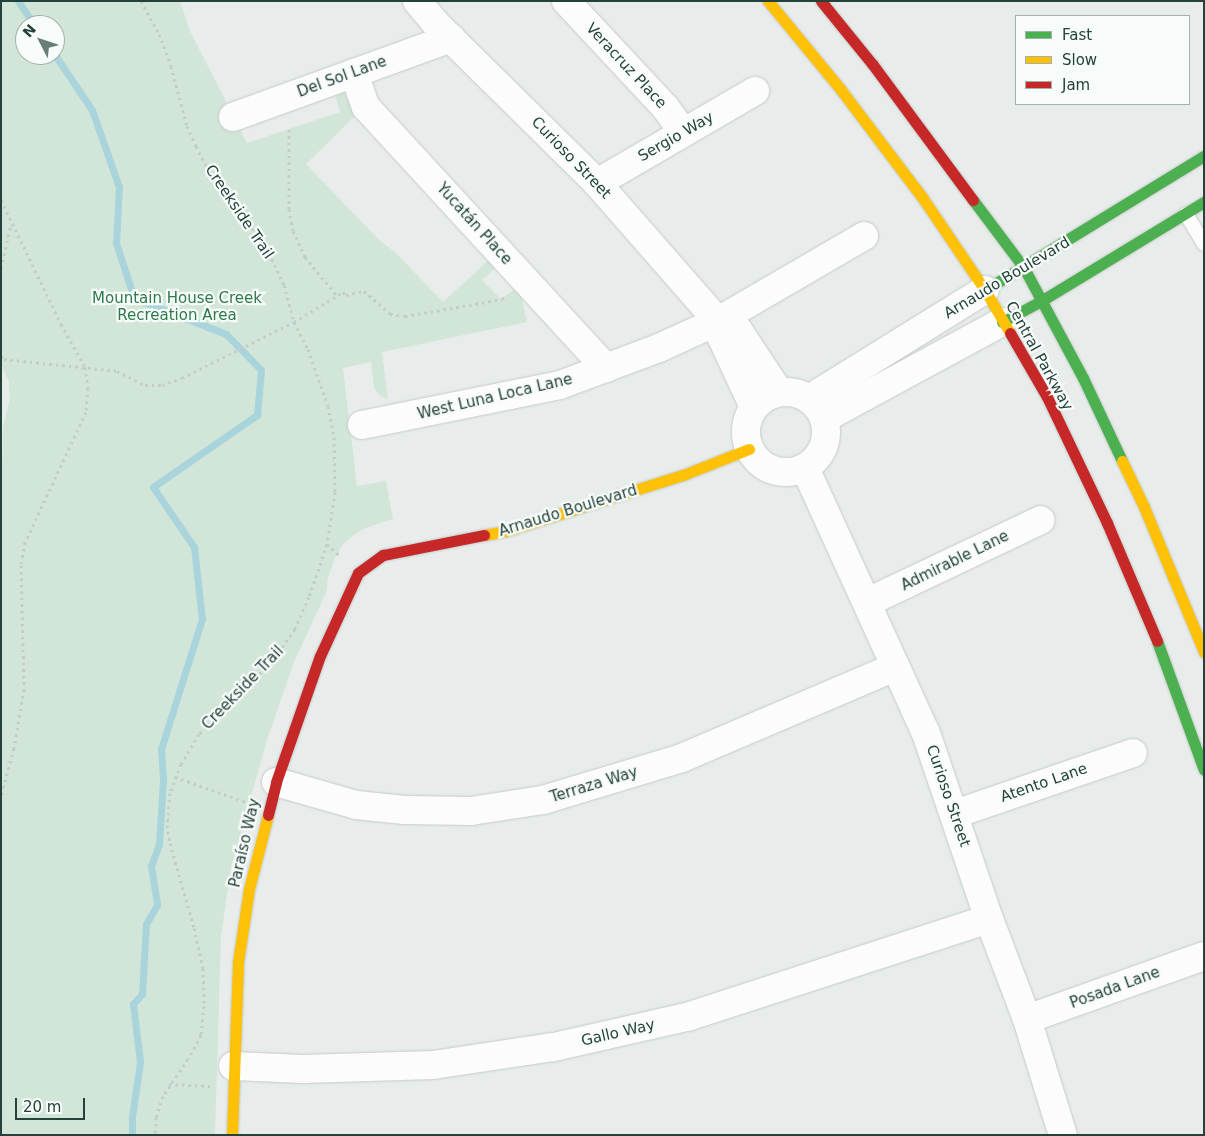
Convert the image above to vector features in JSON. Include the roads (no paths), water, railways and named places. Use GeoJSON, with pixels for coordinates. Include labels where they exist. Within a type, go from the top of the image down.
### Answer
{"type":"FeatureCollection","features":[{"type":"Feature","properties":{"kind":"main road","name":"Central Parkway"},"geometry":{"type":"LineString","coordinates":[[768,1],[841,90],[922,197],[985,290],[1047,397],[1107,524],[1151,626],[1204,770]]}},
{"type":"Feature","properties":{"kind":"main road","name":"Central Parkway"},"geometry":{"type":"LineString","coordinates":[[821,1],[873,65],[1024,268],[1083,378],[1144,507],[1204,652]]}},
{"type":"Feature","properties":{"kind":"main road","name":"Arnaudo Boulevard"},"geometry":{"type":"LineString","coordinates":[[985,290],[1024,268],[1204,156]]}},
{"type":"Feature","properties":{"kind":"main road"},"geometry":{"type":"LineString","coordinates":[[1002,322],[1041,301],[1204,202]]}},
{"type":"Feature","properties":{"kind":"main road","name":"Arnaudo Boulevard"},"geometry":{"type":"LineString","coordinates":[[358,573],[383,555],[428,544],[506,531],[683,475],[749,449]]}},
{"type":"Feature","properties":{"kind":"main road","name":"Paraíso Way"},"geometry":{"type":"LineString","coordinates":[[232,1135],[238,962],[249,890],[267,810],[276,782],[320,656],[358,573]]}},
{"type":"Feature","properties":{"kind":"street","name":"Curioso Street"},"geometry":{"type":"LineString","coordinates":[[417,1],[451,38],[597,183],[718,321],[738,330],[779,392]]}},
{"type":"Feature","properties":{"kind":"street","name":"Veracruz Place"},"geometry":{"type":"LineString","coordinates":[[566,1],[665,107],[683,132]]}},
{"type":"Feature","properties":{"kind":"street","name":"Del Sol Lane"},"geometry":{"type":"LineString","coordinates":[[233,116],[451,38]]}},
{"type":"Feature","properties":{"kind":"street","name":"Yucatán Place"},"geometry":{"type":"LineString","coordinates":[[354,73],[366,107],[606,368]]}},
{"type":"Feature","properties":{"kind":"street","name":"Sergio Way"},"geometry":{"type":"LineString","coordinates":[[597,183],[755,91]]}},
{"type":"Feature","properties":{"kind":"street","name":"West Luna Loca Lane"},"geometry":{"type":"LineString","coordinates":[[362,425],[560,385],[660,348],[718,321],[864,236]]}},
{"type":"Feature","properties":{"kind":"street","name":"Arnaudo Boulevard"},"geometry":{"type":"LineString","coordinates":[[817,408],[985,290]]}},
{"type":"Feature","properties":{"kind":"street","name":"Curioso Street"},"geometry":{"type":"LineString","coordinates":[[718,321],[720,336],[754,407]]}},
{"type":"Feature","properties":{"kind":"street"},"geometry":{"type":"LineString","coordinates":[[817,408],[1002,322]]}},
{"type":"Feature","properties":{"kind":"street"},"geometry":{"type":"LineString","coordinates":[[779,392],[790,392],[817,408],[827,430],[826,441],[815,461],[805,468],[793,472],[779,472],[767,468],[756,460],[749,449],[747,440],[747,423],[754,407],[770,395],[779,392]]}},
{"type":"Feature","properties":{"kind":"street","name":"Curioso Street"},"geometry":{"type":"LineString","coordinates":[[805,468],[868,602],[895,667],[926,733],[989,919],[1026,1019],[1063,1135]]}},
{"type":"Feature","properties":{"kind":"street","name":"Admirable Lane"},"geometry":{"type":"LineString","coordinates":[[868,602],[1041,520]]}},
{"type":"Feature","properties":{"kind":"street","name":"Terraza Way"},"geometry":{"type":"LineString","coordinates":[[276,782],[356,805],[405,810],[470,811],[543,800],[682,758],[895,667]]}},
{"type":"Feature","properties":{"kind":"street","name":"Atento Lane"},"geometry":{"type":"LineString","coordinates":[[955,814],[1133,753]]}},
{"type":"Feature","properties":{"kind":"street","name":"Gallo Way"},"geometry":{"type":"LineString","coordinates":[[233,1077],[303,1069],[433,1065],[554,1047],[690,1016],[989,919]]}},
{"type":"Feature","properties":{"kind":"street","name":"Posada Lane"},"geometry":{"type":"LineString","coordinates":[[1026,1019],[1204,956]]}},
{"type":"Feature","properties":{"kind":"lane"},"geometry":{"type":"LineString","coordinates":[[1186,214],[1204,244]]}},
{"type":"Feature","properties":{"kind":"waterway"},"geometry":{"type":"LineString","coordinates":[[18,1],[27,15]]}},
{"type":"Feature","properties":{"kind":"waterway"},"geometry":{"type":"LineString","coordinates":[[62,65],[92,110],[119,187],[116,243],[134,298],[226,334],[261,370],[257,415],[153,487],[194,547],[202,619],[161,749],[163,780],[159,844],[151,866],[157,905],[146,924],[142,994],[133,1004],[140,1062],[132,1117],[132,1135]]}},
{"type":"Feature","properties":{"kind":"park label","name":"Mountain House Creek Recreation Area"},"geometry":{"type":"Point","coordinates":[177,306]}}]}
